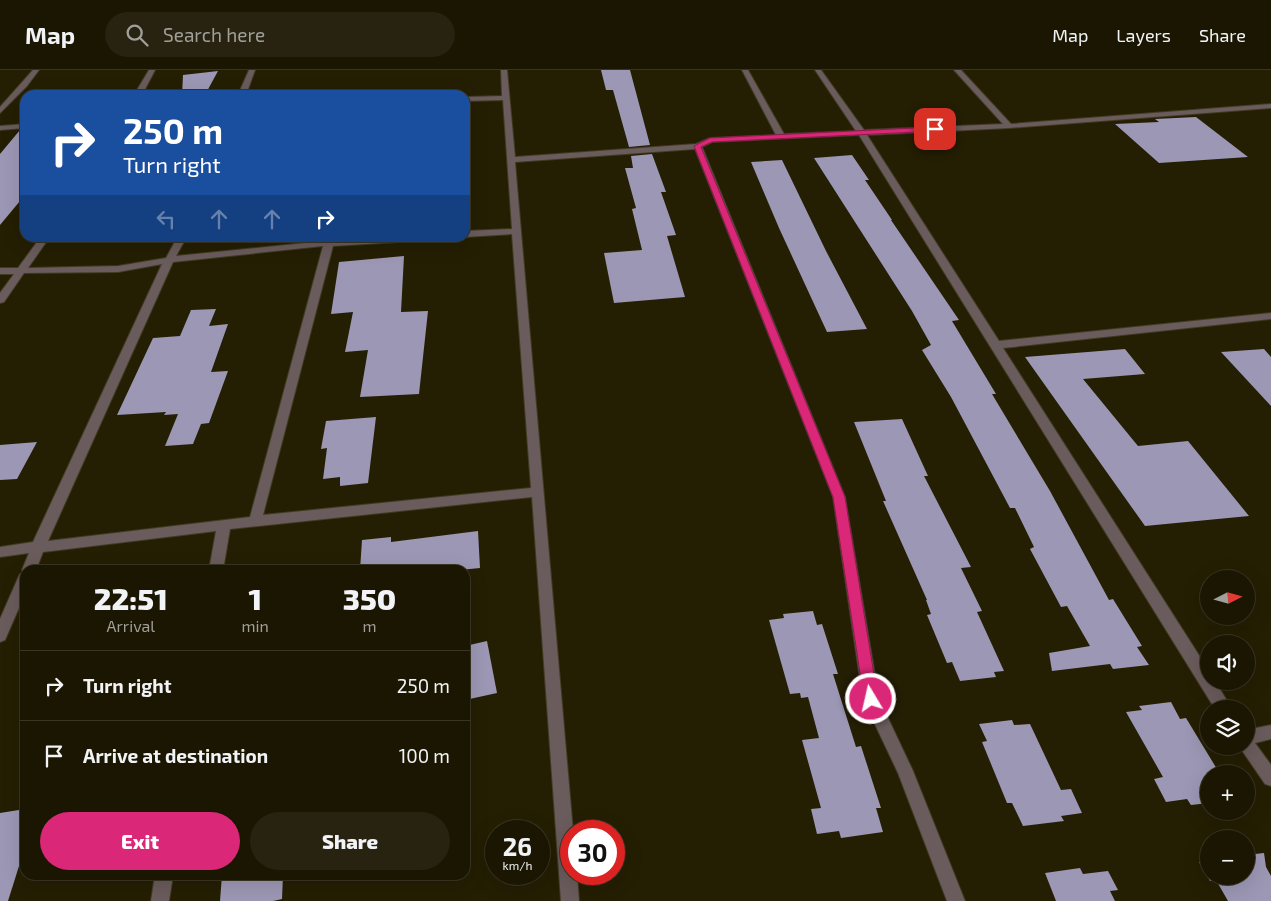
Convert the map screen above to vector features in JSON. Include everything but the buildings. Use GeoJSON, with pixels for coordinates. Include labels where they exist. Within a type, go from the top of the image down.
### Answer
{"type":"FeatureCollection","features":[{"type":"Feature","properties":{"kind":"street"},"geometry":{"type":"LineString","coordinates":[[20,90],[36,70]]}},
{"type":"Feature","properties":{"kind":"street"},"geometry":{"type":"LineString","coordinates":[[141,90],[152,70]]}},
{"type":"Feature","properties":{"kind":"street"},"geometry":{"type":"LineString","coordinates":[[244,90],[252,70]]}},
{"type":"Feature","properties":{"kind":"street"},"geometry":{"type":"LineString","coordinates":[[504,70],[518,231],[536,492],[570,901]]}},
{"type":"Feature","properties":{"kind":"street"},"geometry":{"type":"LineString","coordinates":[[745,70],[781,136]]}},
{"type":"Feature","properties":{"kind":"street"},"geometry":{"type":"LineString","coordinates":[[818,70],[861,132],[1218,700]]}},
{"type":"Feature","properties":{"kind":"street"},"geometry":{"type":"LineString","coordinates":[[957,70],[1009,126]]}},
{"type":"Feature","properties":{"kind":"street"},"geometry":{"type":"LineString","coordinates":[[0,111],[20,90]]}},
{"type":"Feature","properties":{"kind":"street"},"geometry":{"type":"LineString","coordinates":[[470,99],[506,98]]}},
{"type":"Feature","properties":{"kind":"street"},"geometry":{"type":"LineString","coordinates":[[512,160],[698,146],[710,140],[1009,126],[1271,106]]}},
{"type":"Feature","properties":{"kind":"street"},"geometry":{"type":"LineString","coordinates":[[0,128],[20,126]]}},
{"type":"Feature","properties":{"kind":"street"},"geometry":{"type":"LineString","coordinates":[[698,146],[839,497],[871,699],[905,771],[956,901]]}},
{"type":"Feature","properties":{"kind":"street"},"geometry":{"type":"LineString","coordinates":[[470,234],[518,231]]}},
{"type":"Feature","properties":{"kind":"street"},"geometry":{"type":"LineString","coordinates":[[0,300],[41,242]]}},
{"type":"Feature","properties":{"kind":"street"},"geometry":{"type":"LineString","coordinates":[[31,565],[179,242]]}},
{"type":"Feature","properties":{"kind":"street"},"geometry":{"type":"LineString","coordinates":[[0,272],[118,269],[169,260],[313,242]]}},
{"type":"Feature","properties":{"kind":"street"},"geometry":{"type":"LineString","coordinates":[[255,521],[328,242]]}},
{"type":"Feature","properties":{"kind":"street"},"geometry":{"type":"LineString","coordinates":[[996,345],[1271,316]]}},
{"type":"Feature","properties":{"kind":"street"},"geometry":{"type":"LineString","coordinates":[[0,552],[255,521],[536,492]]}},
{"type":"Feature","properties":{"kind":"street"},"geometry":{"type":"LineString","coordinates":[[217,565],[224,525]]}},
{"type":"Feature","properties":{"kind":"street"},"geometry":{"type":"LineString","coordinates":[[0,636],[20,590]]}},
{"type":"Feature","properties":{"kind":"street"},"geometry":{"type":"LineString","coordinates":[[1255,735],[1271,732]]}},
{"type":"Feature","properties":{"kind":"street"},"geometry":{"type":"LineString","coordinates":[[1254,755],[1271,778]]}},
{"type":"Feature","properties":{"kind":"street"},"geometry":{"type":"LineString","coordinates":[[160,901],[163,880]]}},
{"type":"Feature","properties":{"kind":"route"},"geometry":{"type":"LineString","coordinates":[[871,699],[839,497],[698,146],[710,140],[935,129]]}}]}
